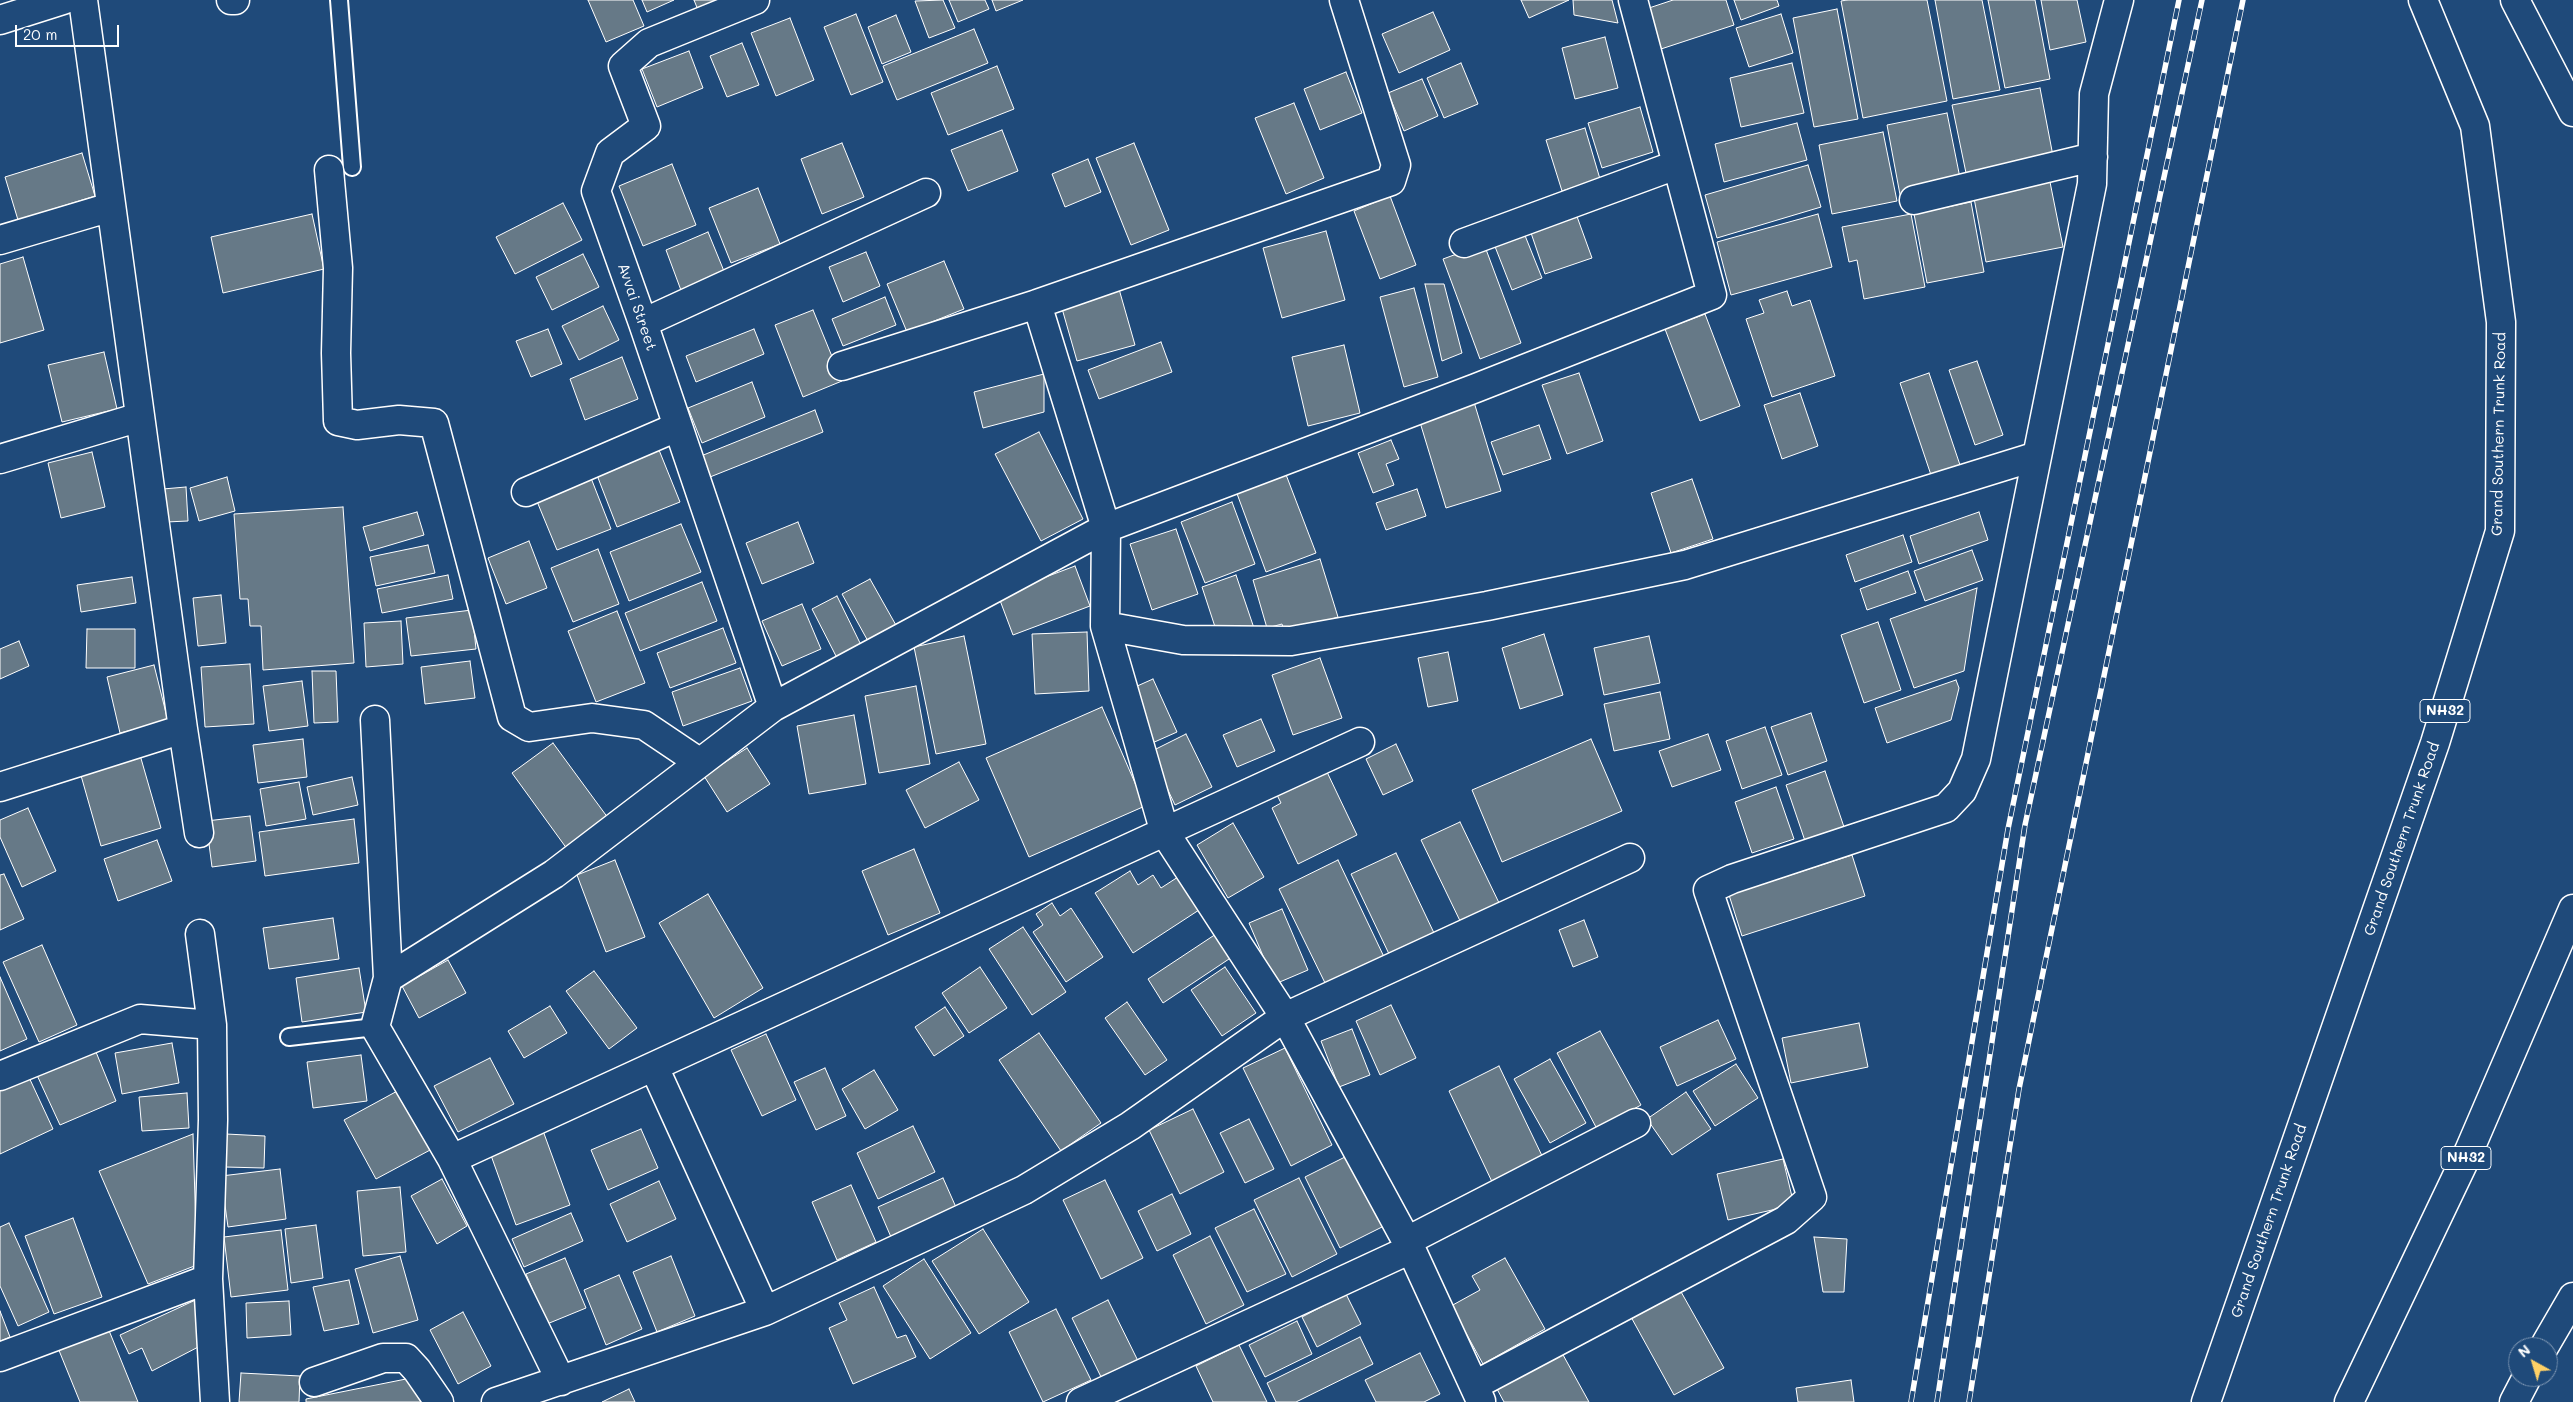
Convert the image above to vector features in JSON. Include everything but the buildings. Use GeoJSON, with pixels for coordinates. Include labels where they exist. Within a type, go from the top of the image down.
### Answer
{"type":"FeatureCollection","features":[{"type":"Feature","properties":{"kind":"main road"},"geometry":{"type":"LineString","coordinates":[[0,20],[63,0]]}},
{"type":"Feature","properties":{"kind":"main road"},"geometry":{"type":"LineString","coordinates":[[83,0],[183,729],[199,833]]}},
{"type":"Feature","properties":{"kind":"main road","name":"Avvai Street"},"geometry":{"type":"LineString","coordinates":[[755,0],[650,43],[623,66],[646,126],[610,152],[596,191],[643,323],[773,707]]}},
{"type":"Feature","properties":{"kind":"main road"},"geometry":{"type":"LineString","coordinates":[[842,366],[1037,304],[1391,181],[1396,165],[1344,0]]}},
{"type":"Feature","properties":{"kind":"main road"},"geometry":{"type":"LineString","coordinates":[[388,978],[554,874],[773,707],[1106,528],[1476,388],[1712,295],[1633,0]]}},
{"type":"Feature","properties":{"kind":"main road"},"geometry":{"type":"LineString","coordinates":[[1037,304],[1106,528],[1105,626],[1165,833],[1285,1017],[1409,1245],[1478,1394],[1786,1220],[1812,1197],[1708,890],[1732,879],[1946,808],[1962,791],[1976,759],[2092,184],[2094,94],[2118,0]]}},
{"type":"Feature","properties":{"kind":"main road","name":"Grand Southern Trunk Road"},"geometry":{"type":"LineString","coordinates":[[2206,1402],[2435,743],[2500,531],[2501,322],[2475,126],[2423,0]]}},
{"type":"Feature","properties":{"kind":"main road"},"geometry":{"type":"LineString","coordinates":[[2515,0],[2573,112]]}},
{"type":"Feature","properties":{"kind":"main road"},"geometry":{"type":"LineString","coordinates":[[1914,200],[2093,157]]}},
{"type":"Feature","properties":{"kind":"main road"},"geometry":{"type":"LineString","coordinates":[[1464,243],[1676,165]]}},
{"type":"Feature","properties":{"kind":"main road"},"geometry":{"type":"LineString","coordinates":[[340,169],[336,353],[338,421],[357,425],[399,420],[434,423],[512,717],[529,727],[592,718],[644,725],[699,762]]}},
{"type":"Feature","properties":{"kind":"main road"},"geometry":{"type":"LineString","coordinates":[[643,323],[926,193]]}},
{"type":"Feature","properties":{"kind":"main road"},"geometry":{"type":"LineString","coordinates":[[0,240],[111,207]]}},
{"type":"Feature","properties":{"kind":"main road"},"geometry":{"type":"LineString","coordinates":[[0,459],[140,416]]}},
{"type":"Feature","properties":{"kind":"main road"},"geometry":{"type":"LineString","coordinates":[[526,492],[677,427]]}},
{"type":"Feature","properties":{"kind":"main road"},"geometry":{"type":"LineString","coordinates":[[1105,626],[1183,640],[1291,641],[1487,606],[1685,565],[2037,456]]}},
{"type":"Feature","properties":{"kind":"main road"},"geometry":{"type":"LineString","coordinates":[[375,720],[388,978],[375,1028],[452,1159],[561,1381]]}},
{"type":"Feature","properties":{"kind":"main road"},"geometry":{"type":"LineString","coordinates":[[0,787],[183,729]]}},
{"type":"Feature","properties":{"kind":"main road"},"geometry":{"type":"LineString","coordinates":[[452,1159],[1360,742]]}},
{"type":"Feature","properties":{"kind":"main road"},"geometry":{"type":"LineString","coordinates":[[496,1402],[764,1311],[1024,1190],[1130,1126],[1285,1017],[1630,858]]}},
{"type":"Feature","properties":{"kind":"main road","name":"NH32"},"geometry":{"type":"LineString","coordinates":[[2350,1402],[2469,1151],[2573,909]]}},
{"type":"Feature","properties":{"kind":"main road"},"geometry":{"type":"LineString","coordinates":[[200,934],[212,1025],[213,1120],[208,1279],[215,1402]]}},
{"type":"Feature","properties":{"kind":"main road"},"geometry":{"type":"LineString","coordinates":[[0,1076],[140,1019],[212,1025]]}},
{"type":"Feature","properties":{"kind":"main road"},"geometry":{"type":"LineString","coordinates":[[654,1067],[764,1311]]}},
{"type":"Feature","properties":{"kind":"main road"},"geometry":{"type":"LineString","coordinates":[[1081,1402],[1409,1245],[1636,1123]]}},
{"type":"Feature","properties":{"kind":"main road"},"geometry":{"type":"LineString","coordinates":[[0,1358],[208,1279]]}},
{"type":"Feature","properties":{"kind":"main road"},"geometry":{"type":"LineString","coordinates":[[2550,1337],[2573,1297]]}},
{"type":"Feature","properties":{"kind":"main road"},"geometry":{"type":"LineString","coordinates":[[314,1382],[384,1358],[406,1358],[417,1370],[439,1402]]}},
{"type":"Feature","properties":{"kind":"main road"},"geometry":{"type":"LineString","coordinates":[[2514,1402],[2522,1387]]}},
{"type":"Feature","properties":{"kind":"lane"},"geometry":{"type":"LineString","coordinates":[[339,0],[340,169]]}},
{"type":"Feature","properties":{"kind":"lane"},"geometry":{"type":"LineString","coordinates":[[289,1037],[375,1028]]}},
{"type":"Feature","properties":{"kind":"railway"},"geometry":{"type":"LineString","coordinates":[[1911,1402],[2008,829],[2179,0]]}},
{"type":"Feature","properties":{"kind":"railway"},"geometry":{"type":"LineString","coordinates":[[1937,1402],[2025,825],[2202,0]]}},
{"type":"Feature","properties":{"kind":"railway"},"geometry":{"type":"LineString","coordinates":[[1969,1402],[2019,1089],[2243,0]]}}]}
